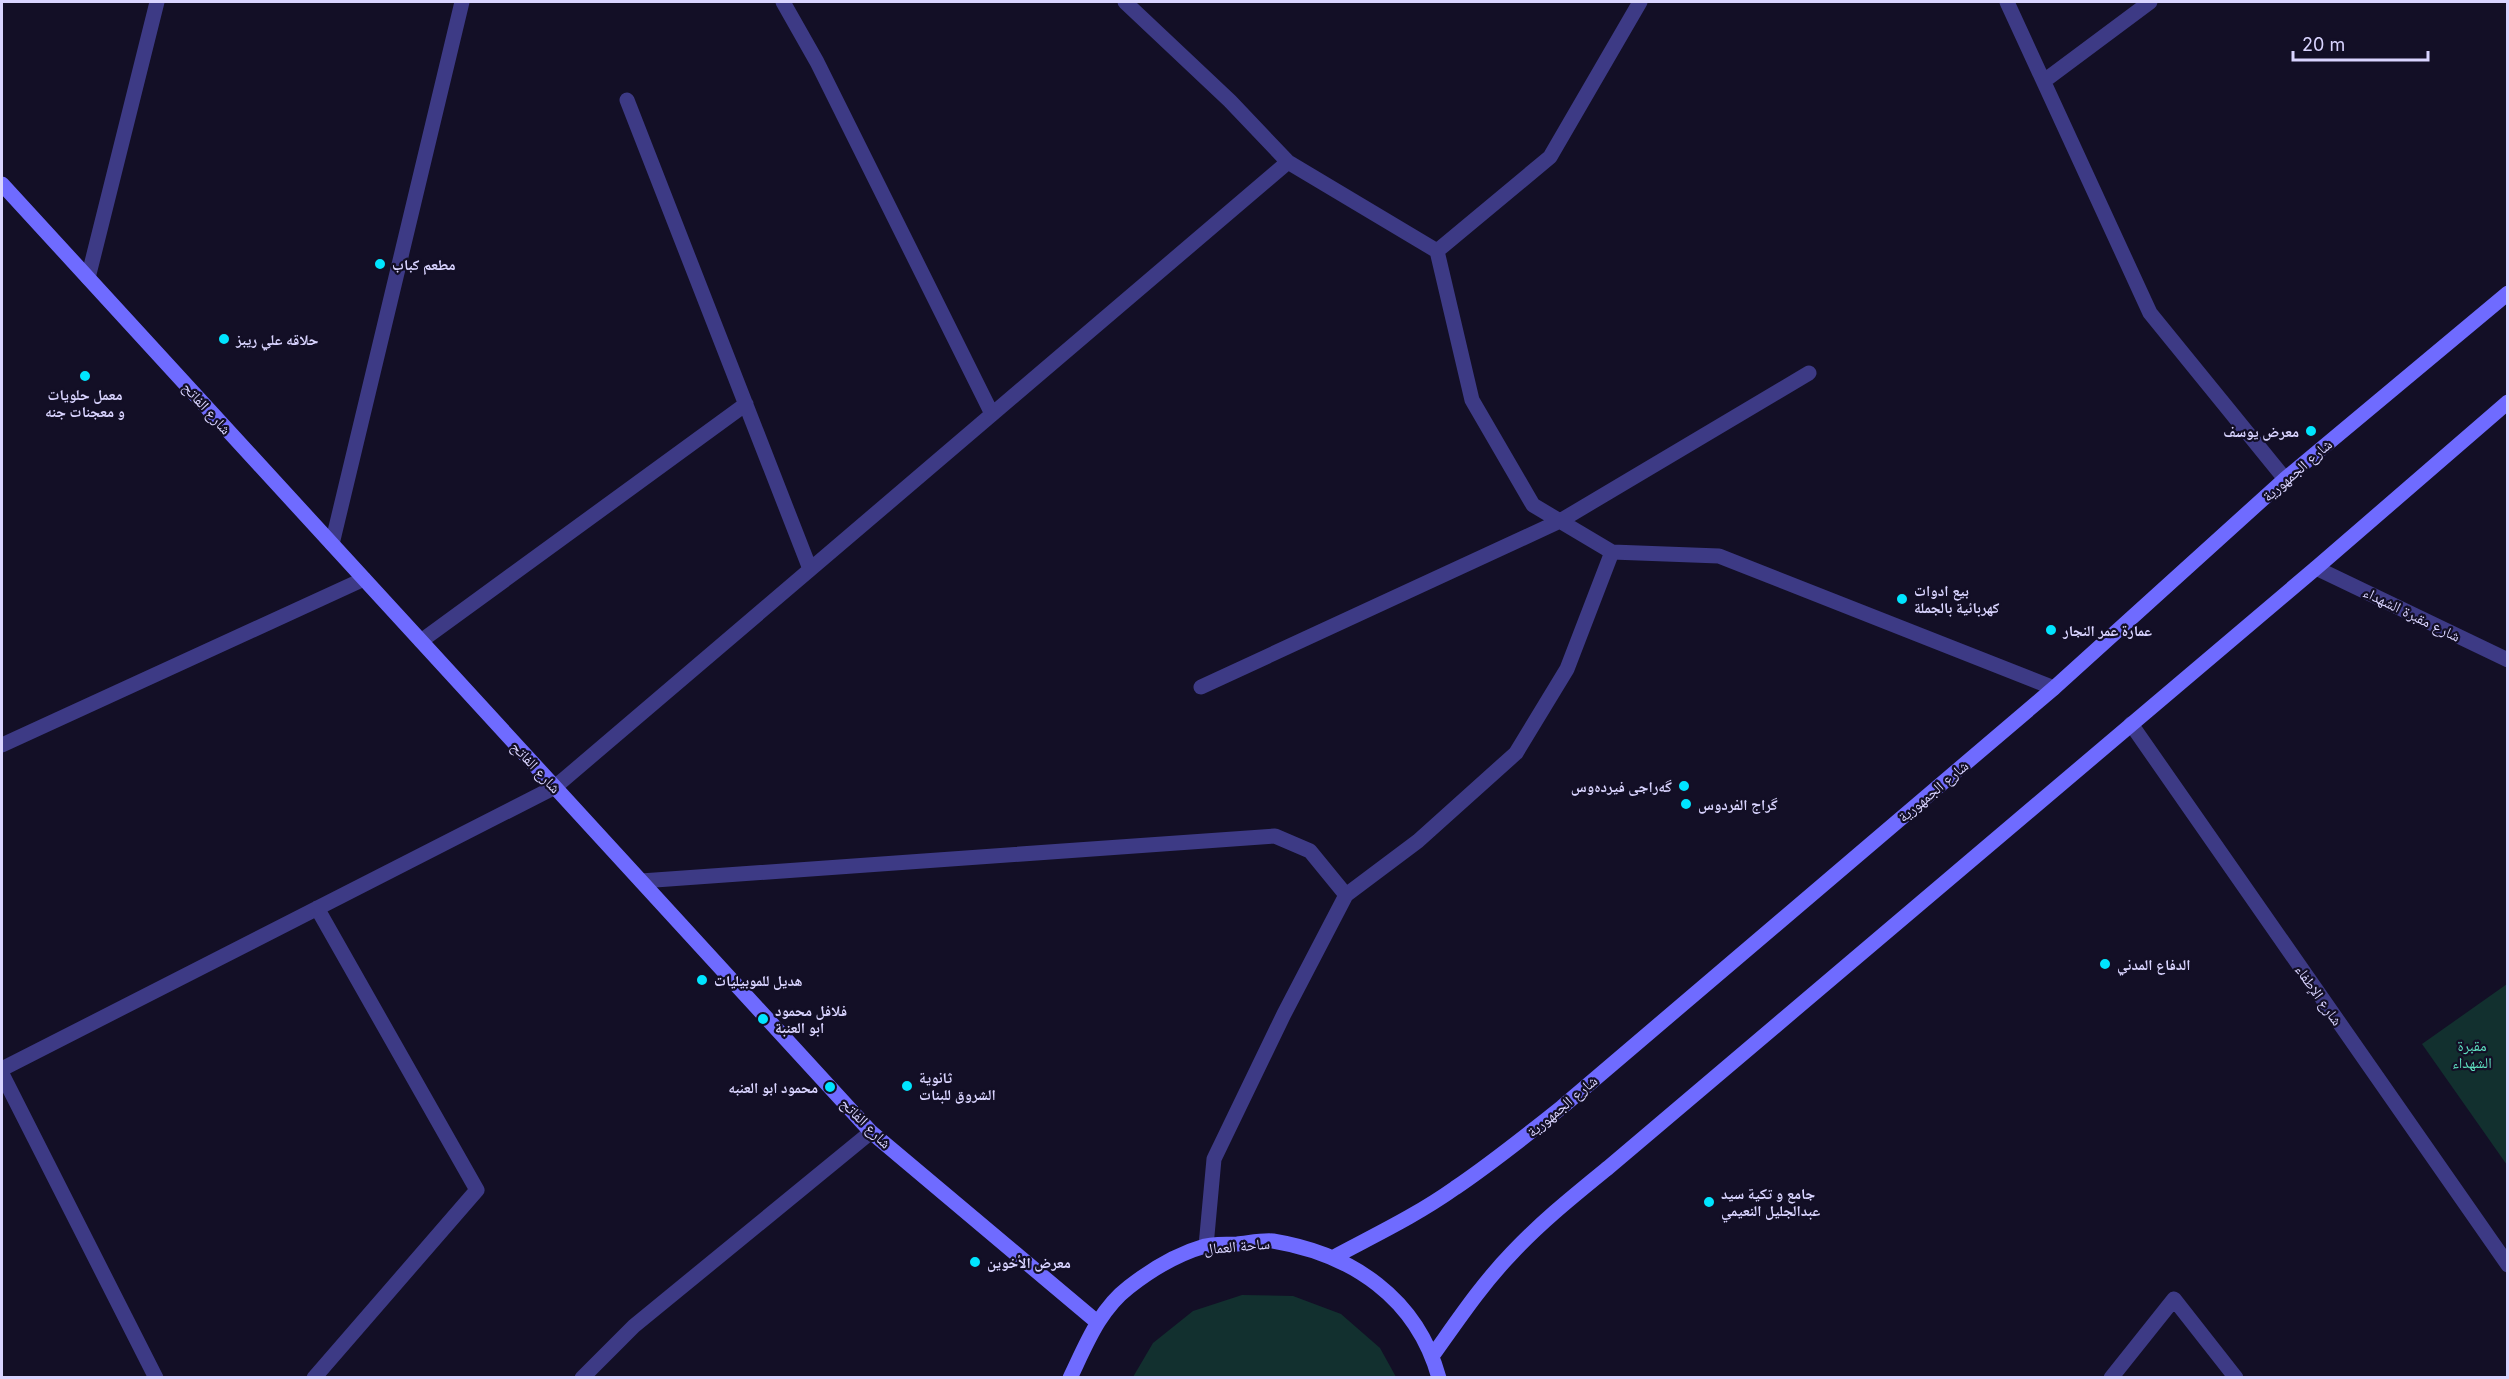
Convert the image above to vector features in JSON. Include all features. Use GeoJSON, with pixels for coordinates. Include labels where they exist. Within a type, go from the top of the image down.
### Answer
{"type":"FeatureCollection","features":[{"type":"Feature","properties":{"kind":"street"},"geometry":{"type":"LineString","coordinates":[[88,278],[157,2]]}},
{"type":"Feature","properties":{"kind":"street"},"geometry":{"type":"LineString","coordinates":[[332,544],[462,2]]}},
{"type":"Feature","properties":{"kind":"street"},"geometry":{"type":"LineString","coordinates":[[783,2],[823,72],[992,414]]}},
{"type":"Feature","properties":{"kind":"street"},"geometry":{"type":"LineString","coordinates":[[1125,2],[1230,101],[1288,162],[1437,252],[1472,400],[1533,505],[1612,552],[1719,556],[2054,688]]}},
{"type":"Feature","properties":{"kind":"street"},"geometry":{"type":"LineString","coordinates":[[1437,252],[1550,158],[1640,2]]}},
{"type":"Feature","properties":{"kind":"street"},"geometry":{"type":"LineString","coordinates":[[2007,2],[2150,313],[2285,479]]}},
{"type":"Feature","properties":{"kind":"street"},"geometry":{"type":"LineString","coordinates":[[2044,81],[2150,2]]}},
{"type":"Feature","properties":{"kind":"street"},"geometry":{"type":"LineString","coordinates":[[627,100],[810,569]]}},
{"type":"Feature","properties":{"kind":"street"},"geometry":{"type":"LineString","coordinates":[[2,1069],[555,787],[1288,162]]}},
{"type":"Feature","properties":{"kind":"street","name":"شارع الفاتح"},"geometry":{"type":"LineString","coordinates":[[2,184],[872,1132],[1097,1322]]}},
{"type":"Feature","properties":{"kind":"street","name":"شارع الجمهورية"},"geometry":{"type":"LineString","coordinates":[[1334,1257],[1395,1225],[1453,1190],[1509,1150],[2054,688],[2285,479],[2508,293]]}},
{"type":"Feature","properties":{"kind":"street"},"geometry":{"type":"LineString","coordinates":[[1201,687],[1560,521],[1809,374]]}},
{"type":"Feature","properties":{"kind":"street"},"geometry":{"type":"LineString","coordinates":[[1433,1355],[1484,1286],[1512,1253],[1559,1208],[2316,568],[2508,402]]}},
{"type":"Feature","properties":{"kind":"street"},"geometry":{"type":"LineString","coordinates":[[421,641],[746,404]]}},
{"type":"Feature","properties":{"kind":"street"},"geometry":{"type":"LineString","coordinates":[[1206,1246],[1215,1159],[1284,1014],[1346,895],[1418,841],[1516,753],[1567,669],[1612,552]]}},
{"type":"Feature","properties":{"kind":"street","name":"شارع مقبرة الشهداء"},"geometry":{"type":"LineString","coordinates":[[2316,568],[2508,660]]}},
{"type":"Feature","properties":{"kind":"street"},"geometry":{"type":"LineString","coordinates":[[2,745],[364,579]]}},
{"type":"Feature","properties":{"kind":"street","name":"شارع الإطفاء"},"geometry":{"type":"LineString","coordinates":[[2131,724],[2508,1265]]}},
{"type":"Feature","properties":{"kind":"street"},"geometry":{"type":"LineString","coordinates":[[641,881],[1275,836],[1310,851],[1346,895]]}},
{"type":"Feature","properties":{"kind":"street"},"geometry":{"type":"LineString","coordinates":[[314,1377],[477,1190],[317,908]]}},
{"type":"Feature","properties":{"kind":"street"},"geometry":{"type":"LineString","coordinates":[[2,1074],[156,1377]]}},
{"type":"Feature","properties":{"kind":"street"},"geometry":{"type":"LineString","coordinates":[[582,1377],[634,1326],[872,1132]]}},
{"type":"Feature","properties":{"kind":"street","name":"ساحة العمال"},"geometry":{"type":"LineString","coordinates":[[1071,1377],[1097,1322],[1127,1288],[1164,1262],[1206,1246],[1271,1241],[1334,1257],[1375,1281],[1408,1315],[1433,1355],[1439,1377]]}},
{"type":"Feature","properties":{"kind":"street"},"geometry":{"type":"LineString","coordinates":[[2111,1377],[2174,1299],[2236,1377]]}},
{"type":"Feature","properties":{"kind":"green space","name":"مقبرة الشهداء"},"geometry":{"type":"Polygon","coordinates":[[[2507,984],[2507,1165],[2422,1044],[2507,984]]]}},
{"type":"Feature","properties":{"kind":"green space"},"geometry":{"type":"Polygon","coordinates":[[[1242,1295],[1293,1296],[1341,1314],[1380,1348],[1396,1377],[1133,1377],[1153,1343],[1193,1311],[1242,1295]]]}},
{"type":"Feature","properties":{"kind":"place","name":"مطعم كباب"},"geometry":{"type":"Point","coordinates":[380,264]}},
{"type":"Feature","properties":{"kind":"place","name":"حلاقه علي ريبز"},"geometry":{"type":"Point","coordinates":[224,339]}},
{"type":"Feature","properties":{"kind":"place","name":"معمل حلويات و معجنات جنه"},"geometry":{"type":"Point","coordinates":[85,376]}},
{"type":"Feature","properties":{"kind":"place","name":"معرض يوسف"},"geometry":{"type":"Point","coordinates":[2311,431]}},
{"type":"Feature","properties":{"kind":"place","name":"بيع ادوات كهربائية بالجملة"},"geometry":{"type":"Point","coordinates":[1902,599]}},
{"type":"Feature","properties":{"kind":"place","name":"عمارة عمر النجار"},"geometry":{"type":"Point","coordinates":[2051,630]}},
{"type":"Feature","properties":{"kind":"place","name":"گەراجی فیردەوس"},"geometry":{"type":"Point","coordinates":[1684,786]}},
{"type":"Feature","properties":{"kind":"place","name":"گراج الفردوس"},"geometry":{"type":"Point","coordinates":[1686,804]}},
{"type":"Feature","properties":{"kind":"place","name":"الدفاع المدني"},"geometry":{"type":"Point","coordinates":[2105,964]}},
{"type":"Feature","properties":{"kind":"place","name":"هديل للموبيليات"},"geometry":{"type":"Point","coordinates":[702,980]}},
{"type":"Feature","properties":{"kind":"place","name":"فلافل محمود ابو العنبة"},"geometry":{"type":"Point","coordinates":[763,1019]}},
{"type":"Feature","properties":{"kind":"place","name":"ثانوية الشروق للبنات"},"geometry":{"type":"Point","coordinates":[907,1086]}},
{"type":"Feature","properties":{"kind":"place","name":"محمود ابو العنبه"},"geometry":{"type":"Point","coordinates":[830,1087]}},
{"type":"Feature","properties":{"kind":"place","name":"جامع و تكية سيد عبدالجليل النعيمي"},"geometry":{"type":"Point","coordinates":[1709,1202]}},
{"type":"Feature","properties":{"kind":"place","name":"معرض الأخوين"},"geometry":{"type":"Point","coordinates":[975,1262]}}]}
